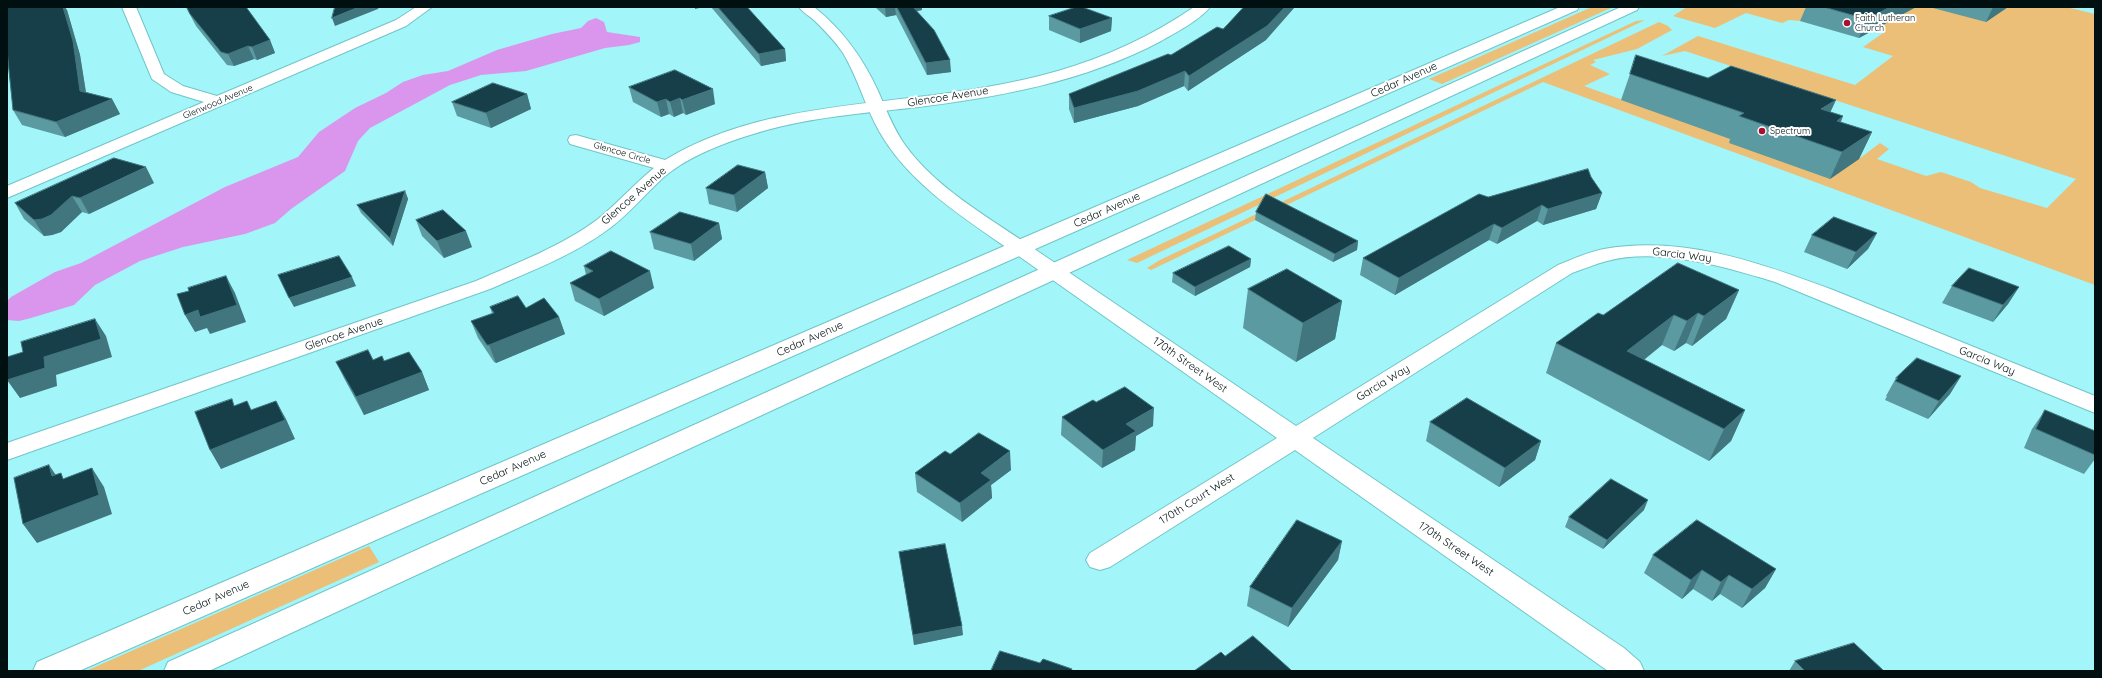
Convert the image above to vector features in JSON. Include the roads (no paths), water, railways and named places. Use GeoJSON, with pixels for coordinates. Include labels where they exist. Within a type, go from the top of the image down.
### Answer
{"type":"FeatureCollection","features":[{"type":"Feature","properties":{"kind":"street"},"geometry":{"type":"LineString","coordinates":[[129,7],[157,76],[177,89],[219,102]]}},
{"type":"Feature","properties":{"kind":"street","name":"Glenwood Avenue"},"geometry":{"type":"LineString","coordinates":[[7,193],[401,23],[426,7]]}},
{"type":"Feature","properties":{"kind":"street","name":"170th Street West"},"geometry":{"type":"LineString","coordinates":[[806,7],[824,20],[851,53],[888,132],[917,168],[935,186],[1020,248],[1293,438],[1613,657],[1629,671]]}},
{"type":"Feature","properties":{"kind":"street","name":"Glencoe Avenue"},"geometry":{"type":"LineString","coordinates":[[7,452],[483,285],[555,254],[604,224],[668,166],[711,144],[750,129],[821,114],[985,92],[1066,74],[1126,53],[1149,42],[1202,7]]}},
{"type":"Feature","properties":{"kind":"street","name":"Cedar Avenue"},"geometry":{"type":"LineString","coordinates":[[48,671],[1572,7]]}},
{"type":"Feature","properties":{"kind":"street"},"geometry":{"type":"LineString","coordinates":[[179,671],[1056,272],[1632,7]]}},
{"type":"Feature","properties":{"kind":"street","name":"Glencoe Circle"},"geometry":{"type":"LineString","coordinates":[[576,140],[668,166]]}},
{"type":"Feature","properties":{"kind":"street","name":"Garcia Way"},"geometry":{"type":"LineString","coordinates":[[1293,438],[1581,260],[1599,254],[1627,251],[1667,252],[1723,260],[1785,279],[2095,404]]}},
{"type":"Feature","properties":{"kind":"street","name":"170th Court West"},"geometry":{"type":"LineString","coordinates":[[1100,560],[1293,438]]}},
{"type":"Feature","properties":{"kind":"place","name":"Faith Lutheran Church"},"geometry":{"type":"Point","coordinates":[1847,23]}},
{"type":"Feature","properties":{"kind":"place","name":"Spectrum"},"geometry":{"type":"Point","coordinates":[1762,131]}}]}
